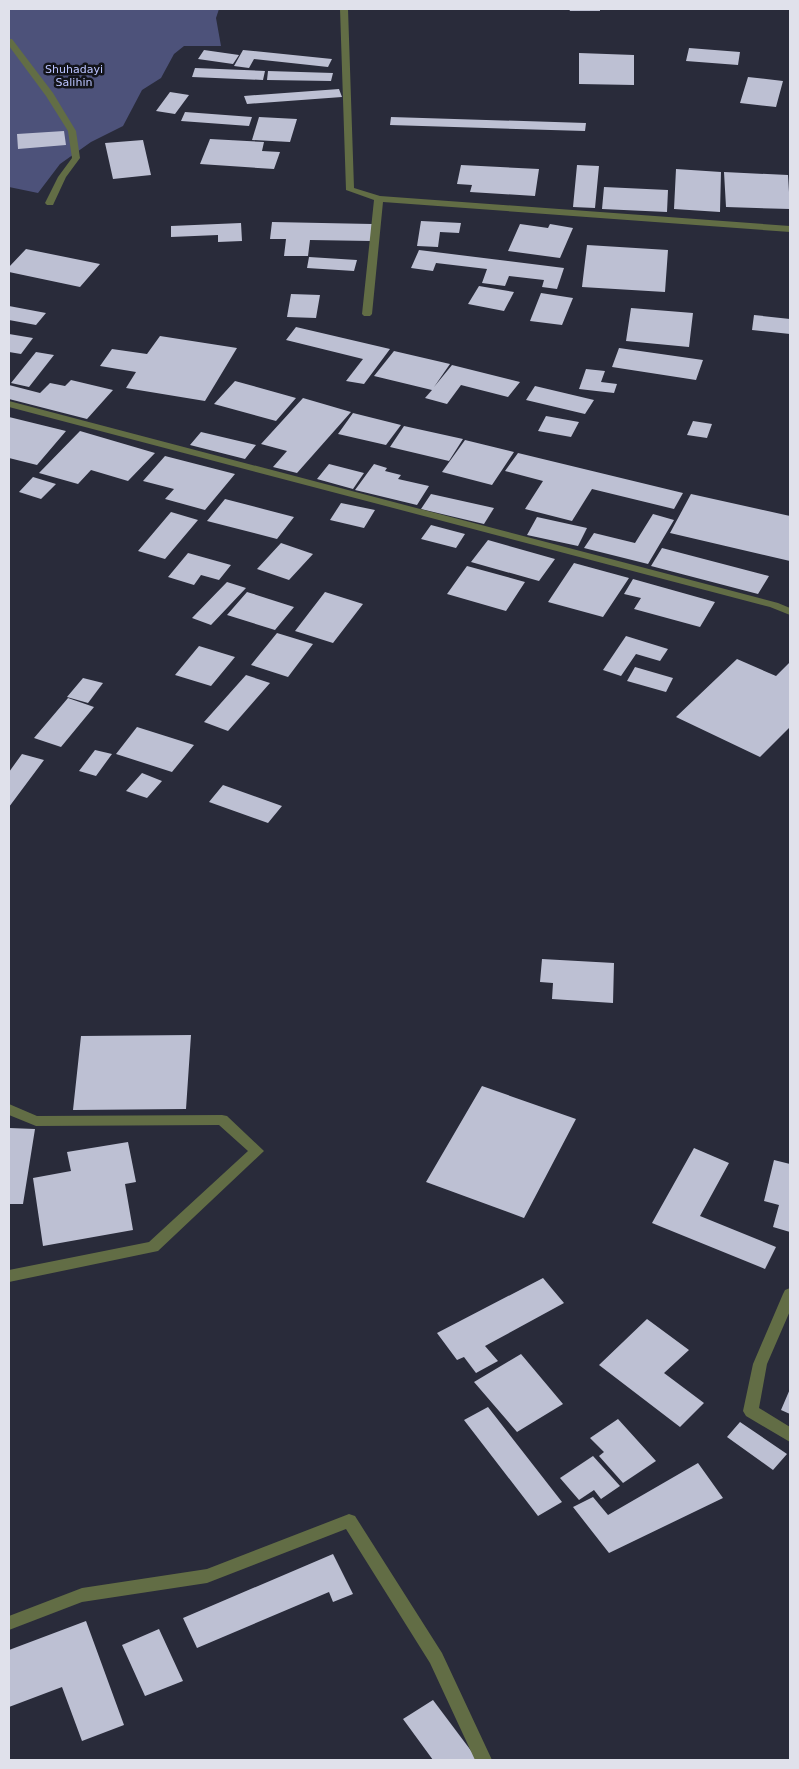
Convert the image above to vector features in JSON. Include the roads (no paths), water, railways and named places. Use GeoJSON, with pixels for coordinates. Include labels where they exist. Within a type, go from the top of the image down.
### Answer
{"type":"FeatureCollection","features":[{"type":"Feature","properties":{"kind":"street"},"geometry":{"type":"LineString","coordinates":[[344,9],[350,190],[379,199],[790,229]]}},
{"type":"Feature","properties":{"kind":"street"},"geometry":{"type":"LineString","coordinates":[[9,41],[50,95],[72,131],[76,158],[62,177],[50,203]]}},
{"type":"Feature","properties":{"kind":"street"},"geometry":{"type":"LineString","coordinates":[[367,314],[379,199]]}},
{"type":"Feature","properties":{"kind":"street"},"geometry":{"type":"LineString","coordinates":[[9,404],[755,600],[790,612]]}},
{"type":"Feature","properties":{"kind":"street"},"geometry":{"type":"LineString","coordinates":[[9,1109],[36,1121]]}},
{"type":"Feature","properties":{"kind":"street"},"geometry":{"type":"LineString","coordinates":[[9,1121],[222,1120],[257,1151],[153,1247],[9,1276]]}},
{"type":"Feature","properties":{"kind":"street"},"geometry":{"type":"LineString","coordinates":[[790,1294],[760,1364],[751,1411],[790,1436]]}},
{"type":"Feature","properties":{"kind":"street"},"geometry":{"type":"LineString","coordinates":[[9,1623],[82,1595],[207,1576],[349,1521],[436,1658],[484,1760]]}},
{"type":"Feature","properties":{"kind":"park label","name":"Shuhadayi Salihin"},"geometry":{"type":"Point","coordinates":[74,75]}}]}
